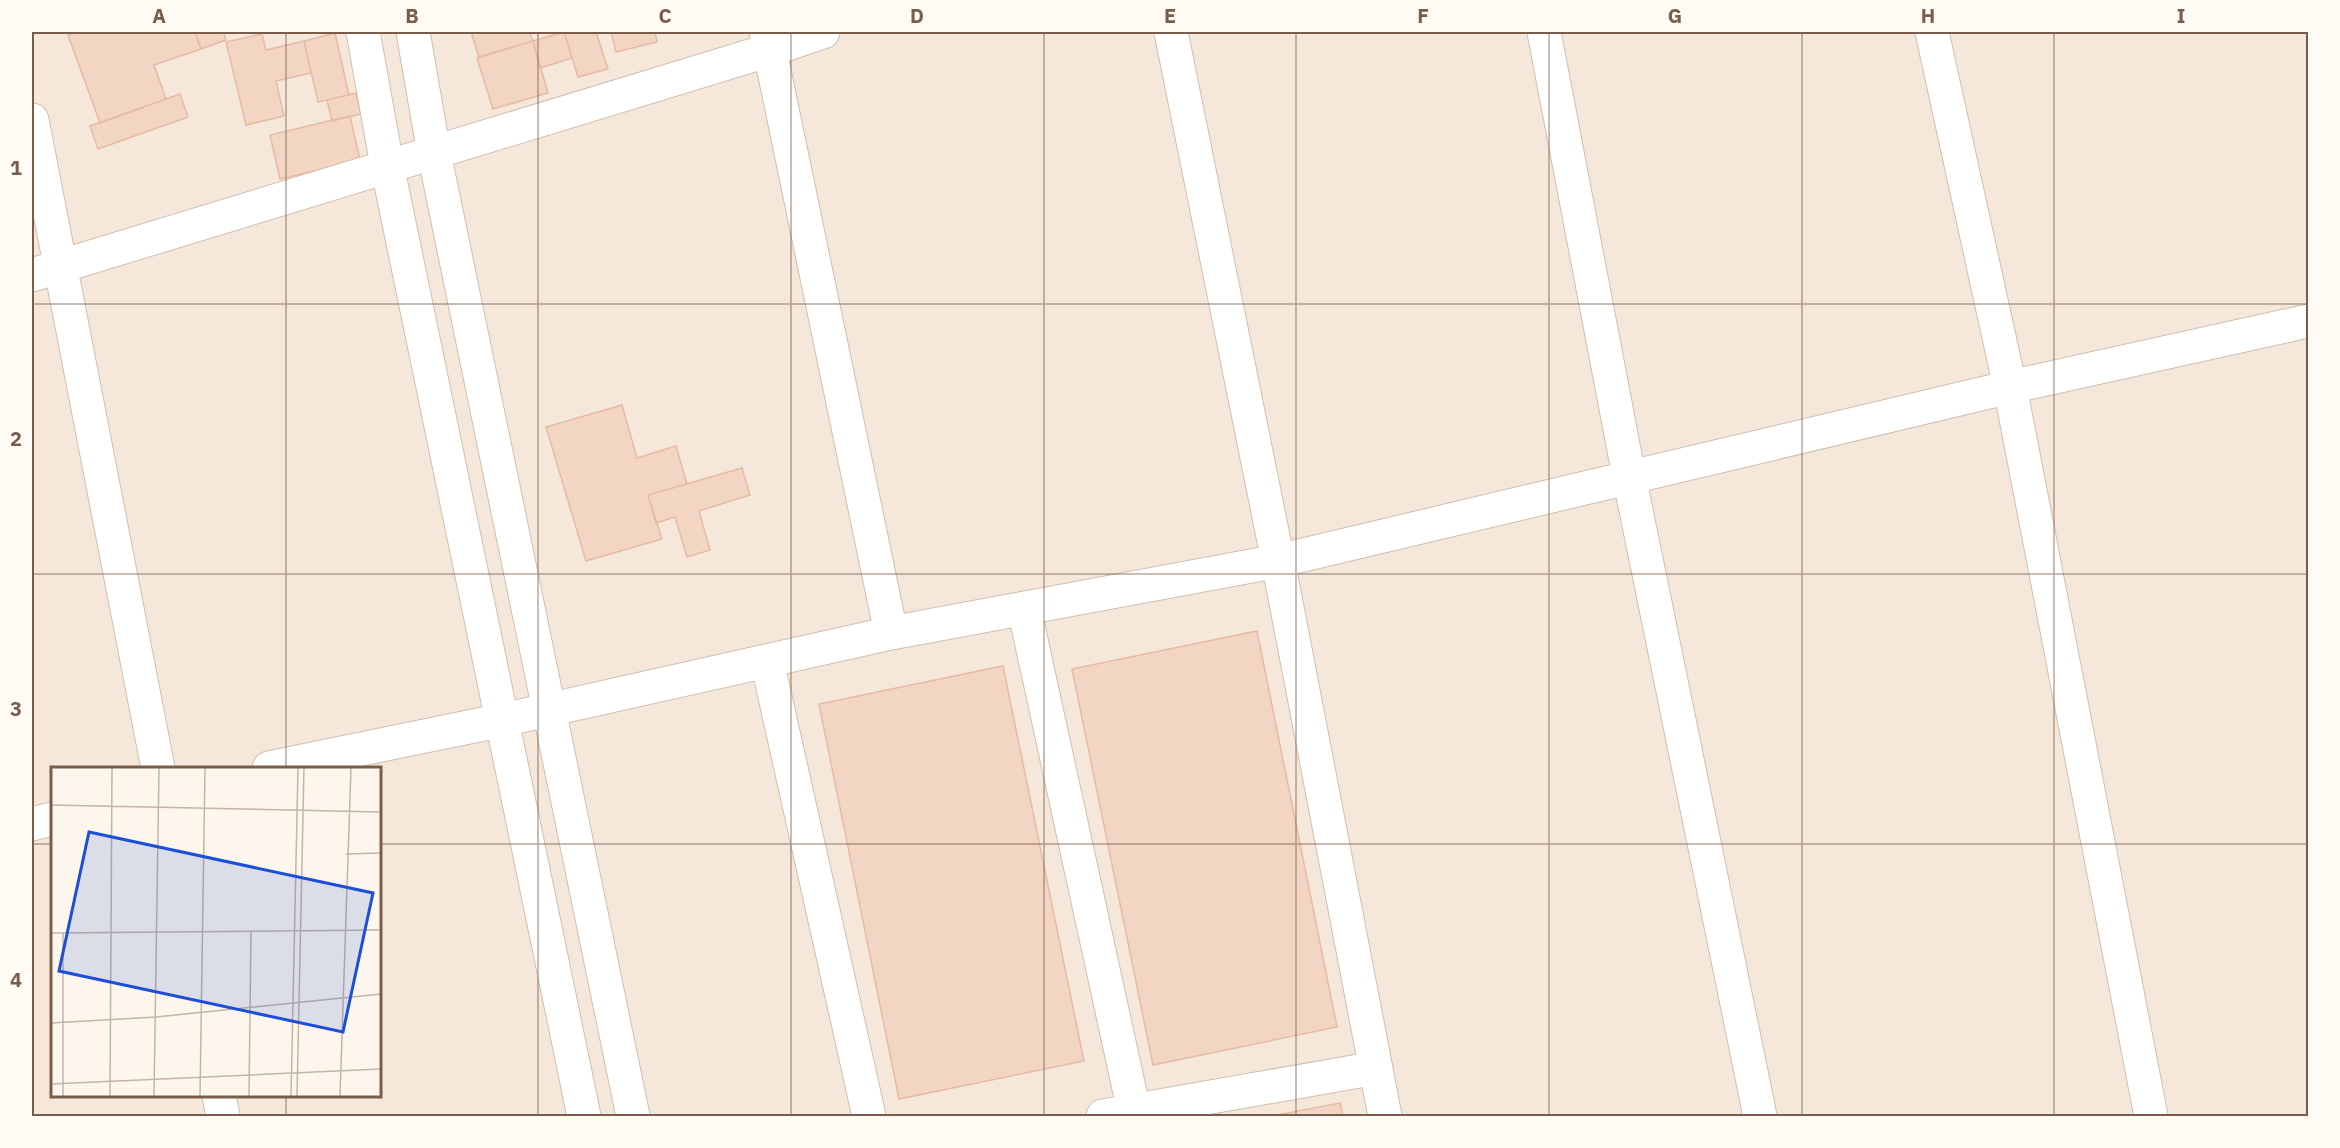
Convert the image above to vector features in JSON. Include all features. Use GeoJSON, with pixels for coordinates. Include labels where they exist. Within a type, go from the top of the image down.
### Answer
{"type":"FeatureCollection","features":[{"type":"Feature","properties":{"kind":"street"},"geometry":{"type":"LineString","coordinates":[[363,32],[387,165],[504,720],[584,1116]]}},
{"type":"Feature","properties":{"kind":"street"},"geometry":{"type":"LineString","coordinates":[[413,32],[434,153],[633,1116]]}},
{"type":"Feature","properties":{"kind":"street"},"geometry":{"type":"LineString","coordinates":[[46,271],[387,165],[434,153],[768,41],[823,32]]}},
{"type":"Feature","properties":{"kind":"street"},"geometry":{"type":"LineString","coordinates":[[1171,32],[1278,561],[1385,1116]]}},
{"type":"Feature","properties":{"kind":"street"},"geometry":{"type":"LineString","coordinates":[[1544,32],[1629,476],[1761,1116]]}},
{"type":"Feature","properties":{"kind":"street"},"geometry":{"type":"LineString","coordinates":[[1932,32],[2010,387],[2151,1116]]}},
{"type":"Feature","properties":{"kind":"street"},"geometry":{"type":"LineString","coordinates":[[768,41],[891,633]]}},
{"type":"Feature","properties":{"kind":"street"},"geometry":{"type":"LineString","coordinates":[[32,120],[46,271],[158,767]]}},
{"type":"Feature","properties":{"kind":"street"},"geometry":{"type":"LineString","coordinates":[[274,767],[504,720],[891,633],[1278,561],[2010,387],[2308,321]]}},
{"type":"Feature","properties":{"kind":"street"},"geometry":{"type":"LineString","coordinates":[[1024,608],[1118,1114],[1376,1068]]}},
{"type":"Feature","properties":{"kind":"street"},"geometry":{"type":"LineString","coordinates":[[767,661],[868,1116]]}},
{"type":"Feature","properties":{"kind":"street"},"geometry":{"type":"LineString","coordinates":[[32,824],[51,819]]}},
{"type":"Feature","properties":{"kind":"street"},"geometry":{"type":"LineString","coordinates":[[219,1097],[223,1116]]}},
{"type":"Feature","properties":{"kind":"shaded area"},"geometry":{"type":"Polygon","coordinates":[[[32,32],[2308,32],[2308,1116],[32,1116],[32,32]]]}},
{"type":"Feature","properties":{"kind":"building"},"geometry":{"type":"Polygon","coordinates":[[[77,32],[195,32],[201,49],[154,65],[166,99],[100,123],[68,35],[77,32]]]}},
{"type":"Feature","properties":{"kind":"building"},"geometry":{"type":"Polygon","coordinates":[[[195,32],[223,32],[226,40],[201,49],[195,32]]]}},
{"type":"Feature","properties":{"kind":"building"},"geometry":{"type":"Polygon","coordinates":[[[471,32],[529,32],[533,41],[479,57],[471,32]]]}},
{"type":"Feature","properties":{"kind":"building"},"geometry":{"type":"Polygon","coordinates":[[[564,32],[572,58],[540,68],[533,41],[564,32]]]}},
{"type":"Feature","properties":{"kind":"building"},"geometry":{"type":"Polygon","coordinates":[[[564,32],[596,32],[608,69],[578,77],[564,32]]]}},
{"type":"Feature","properties":{"kind":"building"},"geometry":{"type":"Polygon","coordinates":[[[611,32],[655,32],[657,42],[616,52],[611,32]]]}},
{"type":"Feature","properties":{"kind":"building"},"geometry":{"type":"Polygon","coordinates":[[[335,33],[349,95],[318,102],[304,41],[335,33]]]}},
{"type":"Feature","properties":{"kind":"building"},"geometry":{"type":"Polygon","coordinates":[[[262,34],[266,50],[304,41],[311,73],[276,81],[284,116],[246,125],[226,42],[262,34]]]}},
{"type":"Feature","properties":{"kind":"building"},"geometry":{"type":"Polygon","coordinates":[[[533,41],[548,93],[493,109],[477,58],[533,41]]]}},
{"type":"Feature","properties":{"kind":"building"},"geometry":{"type":"Polygon","coordinates":[[[356,93],[361,114],[332,121],[327,100],[356,93]]]}},
{"type":"Feature","properties":{"kind":"building"},"geometry":{"type":"Polygon","coordinates":[[[180,94],[188,117],[98,149],[90,126],[180,94]]]}},
{"type":"Feature","properties":{"kind":"building"},"geometry":{"type":"Polygon","coordinates":[[[350,116],[360,160],[280,179],[270,135],[350,116]]]}},
{"type":"Feature","properties":{"kind":"building"},"geometry":{"type":"Polygon","coordinates":[[[622,405],[637,458],[676,446],[687,484],[648,495],[662,539],[586,561],[546,427],[622,405]]]}},
{"type":"Feature","properties":{"kind":"building"},"geometry":{"type":"Polygon","coordinates":[[[742,468],[750,495],[699,511],[710,550],[687,557],[675,517],[656,523],[648,495],[742,468]]]}},
{"type":"Feature","properties":{"kind":"building"},"geometry":{"type":"Polygon","coordinates":[[[1257,631],[1337,1027],[1153,1065],[1072,669],[1257,631]]]}},
{"type":"Feature","properties":{"kind":"building"},"geometry":{"type":"Polygon","coordinates":[[[1003,666],[1084,1061],[899,1099],[819,704],[1003,666]]]}},
{"type":"Feature","properties":{"kind":"building"},"geometry":{"type":"Polygon","coordinates":[[[1340,1103],[1343,1116],[1272,1116],[1340,1103]]]}}]}
